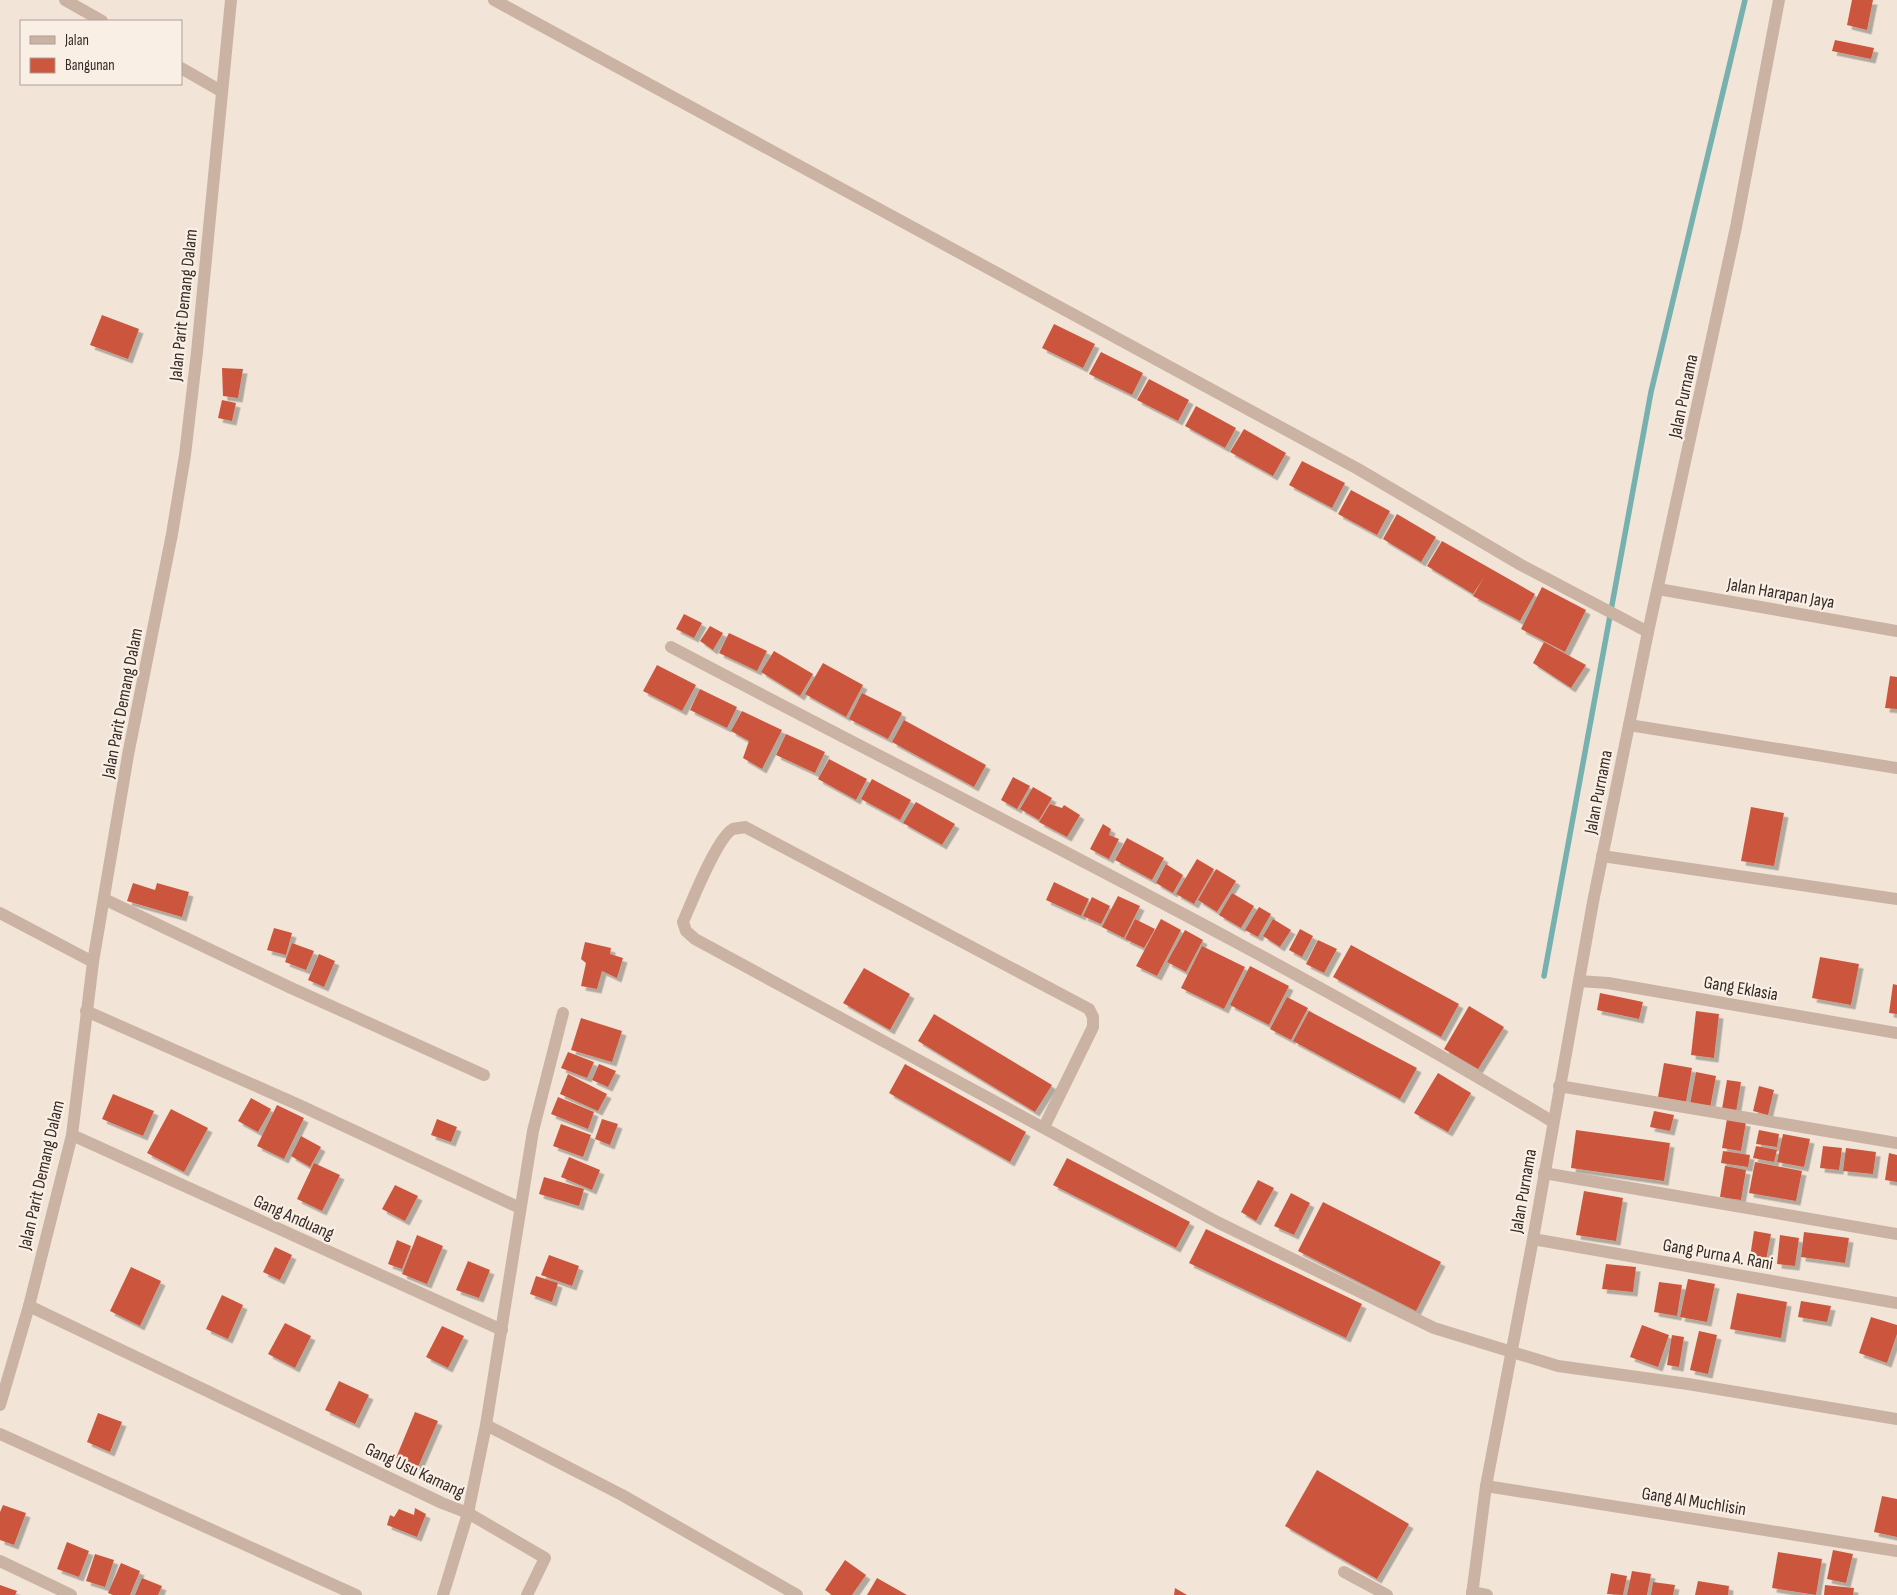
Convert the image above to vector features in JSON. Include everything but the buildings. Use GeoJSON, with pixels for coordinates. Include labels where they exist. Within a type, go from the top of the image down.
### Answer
{"type":"FeatureCollection","features":[{"type":"Feature","properties":{"kind":"street"},"geometry":{"type":"LineString","coordinates":[[66,0],[100,20]]}},
{"type":"Feature","properties":{"kind":"street","name":"Jalan Parit Demang Dalam"},"geometry":{"type":"LineString","coordinates":[[0,1405],[29,1306],[72,1135],[92,962],[128,755],[167,561],[185,455],[198,343],[231,0]]}},
{"type":"Feature","properties":{"kind":"street"},"geometry":{"type":"LineString","coordinates":[[494,0],[1358,469],[1521,565],[1647,632]]}},
{"type":"Feature","properties":{"kind":"street","name":"Jalan Purnama"},"geometry":{"type":"LineString","coordinates":[[1472,1594],[1486,1486],[1602,856],[1647,632],[1658,589],[1736,227],[1779,0]]}},
{"type":"Feature","properties":{"kind":"street"},"geometry":{"type":"LineString","coordinates":[[182,69],[221,92]]}},
{"type":"Feature","properties":{"kind":"street","name":"Jalan Harapan Jaya"},"geometry":{"type":"LineString","coordinates":[[1658,589],[1897,631]]}},
{"type":"Feature","properties":{"kind":"street"},"geometry":{"type":"LineString","coordinates":[[671,648],[1271,960],[1455,1063],[1553,1122]]}},
{"type":"Feature","properties":{"kind":"street"},"geometry":{"type":"LineString","coordinates":[[1629,725],[1897,768]]}},
{"type":"Feature","properties":{"kind":"street"},"geometry":{"type":"LineString","coordinates":[[1044,1127],[1093,1027],[1093,1017],[1089,1009],[745,827],[733,829],[724,838],[700,882],[683,922],[686,931],[695,939],[1217,1222],[1434,1328],[1511,1353],[1558,1366],[1688,1384],[1897,1419]]}},
{"type":"Feature","properties":{"kind":"street"},"geometry":{"type":"LineString","coordinates":[[1602,856],[1897,899]]}},
{"type":"Feature","properties":{"kind":"street"},"geometry":{"type":"LineString","coordinates":[[104,899],[484,1075]]}},
{"type":"Feature","properties":{"kind":"street"},"geometry":{"type":"LineString","coordinates":[[0,913],[92,962]]}},
{"type":"Feature","properties":{"kind":"street","name":"Gang Eklasia"},"geometry":{"type":"LineString","coordinates":[[1579,981],[1616,984],[1897,1033]]}},
{"type":"Feature","properties":{"kind":"street"},"geometry":{"type":"LineString","coordinates":[[86,1011],[299,1105],[520,1208]]}},
{"type":"Feature","properties":{"kind":"street","name":"Gang Usu Kamang"},"geometry":{"type":"LineString","coordinates":[[29,1306],[442,1503],[468,1513],[486,1425],[533,1131],[563,1013]]}},
{"type":"Feature","properties":{"kind":"street"},"geometry":{"type":"LineString","coordinates":[[1559,1086],[1897,1143]]}},
{"type":"Feature","properties":{"kind":"street","name":"Gang Anduang"},"geometry":{"type":"LineString","coordinates":[[72,1135],[502,1330]]}},
{"type":"Feature","properties":{"kind":"street"},"geometry":{"type":"LineString","coordinates":[[1544,1173],[1897,1234]]}},
{"type":"Feature","properties":{"kind":"street","name":"Gang Purna A. Rani"},"geometry":{"type":"LineString","coordinates":[[1533,1239],[1897,1303]]}},
{"type":"Feature","properties":{"kind":"street"},"geometry":{"type":"LineString","coordinates":[[486,1425],[622,1495],[797,1595]]}},
{"type":"Feature","properties":{"kind":"street"},"geometry":{"type":"LineString","coordinates":[[0,1434],[356,1595]]}},
{"type":"Feature","properties":{"kind":"street","name":"Gang Al Muchlisin"},"geometry":{"type":"LineString","coordinates":[[1486,1486],[1897,1551]]}},
{"type":"Feature","properties":{"kind":"street"},"geometry":{"type":"LineString","coordinates":[[443,1595],[468,1513],[545,1558],[527,1595]]}},
{"type":"Feature","properties":{"kind":"street"},"geometry":{"type":"LineString","coordinates":[[0,1561],[71,1595]]}},
{"type":"Feature","properties":{"kind":"street"},"geometry":{"type":"LineString","coordinates":[[1344,1572],[1387,1595]]}},
{"type":"Feature","properties":{"kind":"street"},"geometry":{"type":"LineString","coordinates":[[1472,1594],[1488,1595]]}},
{"type":"Feature","properties":{"kind":"waterway"},"geometry":{"type":"LineString","coordinates":[[1544,976],[1651,392],[1745,0]]}}]}
